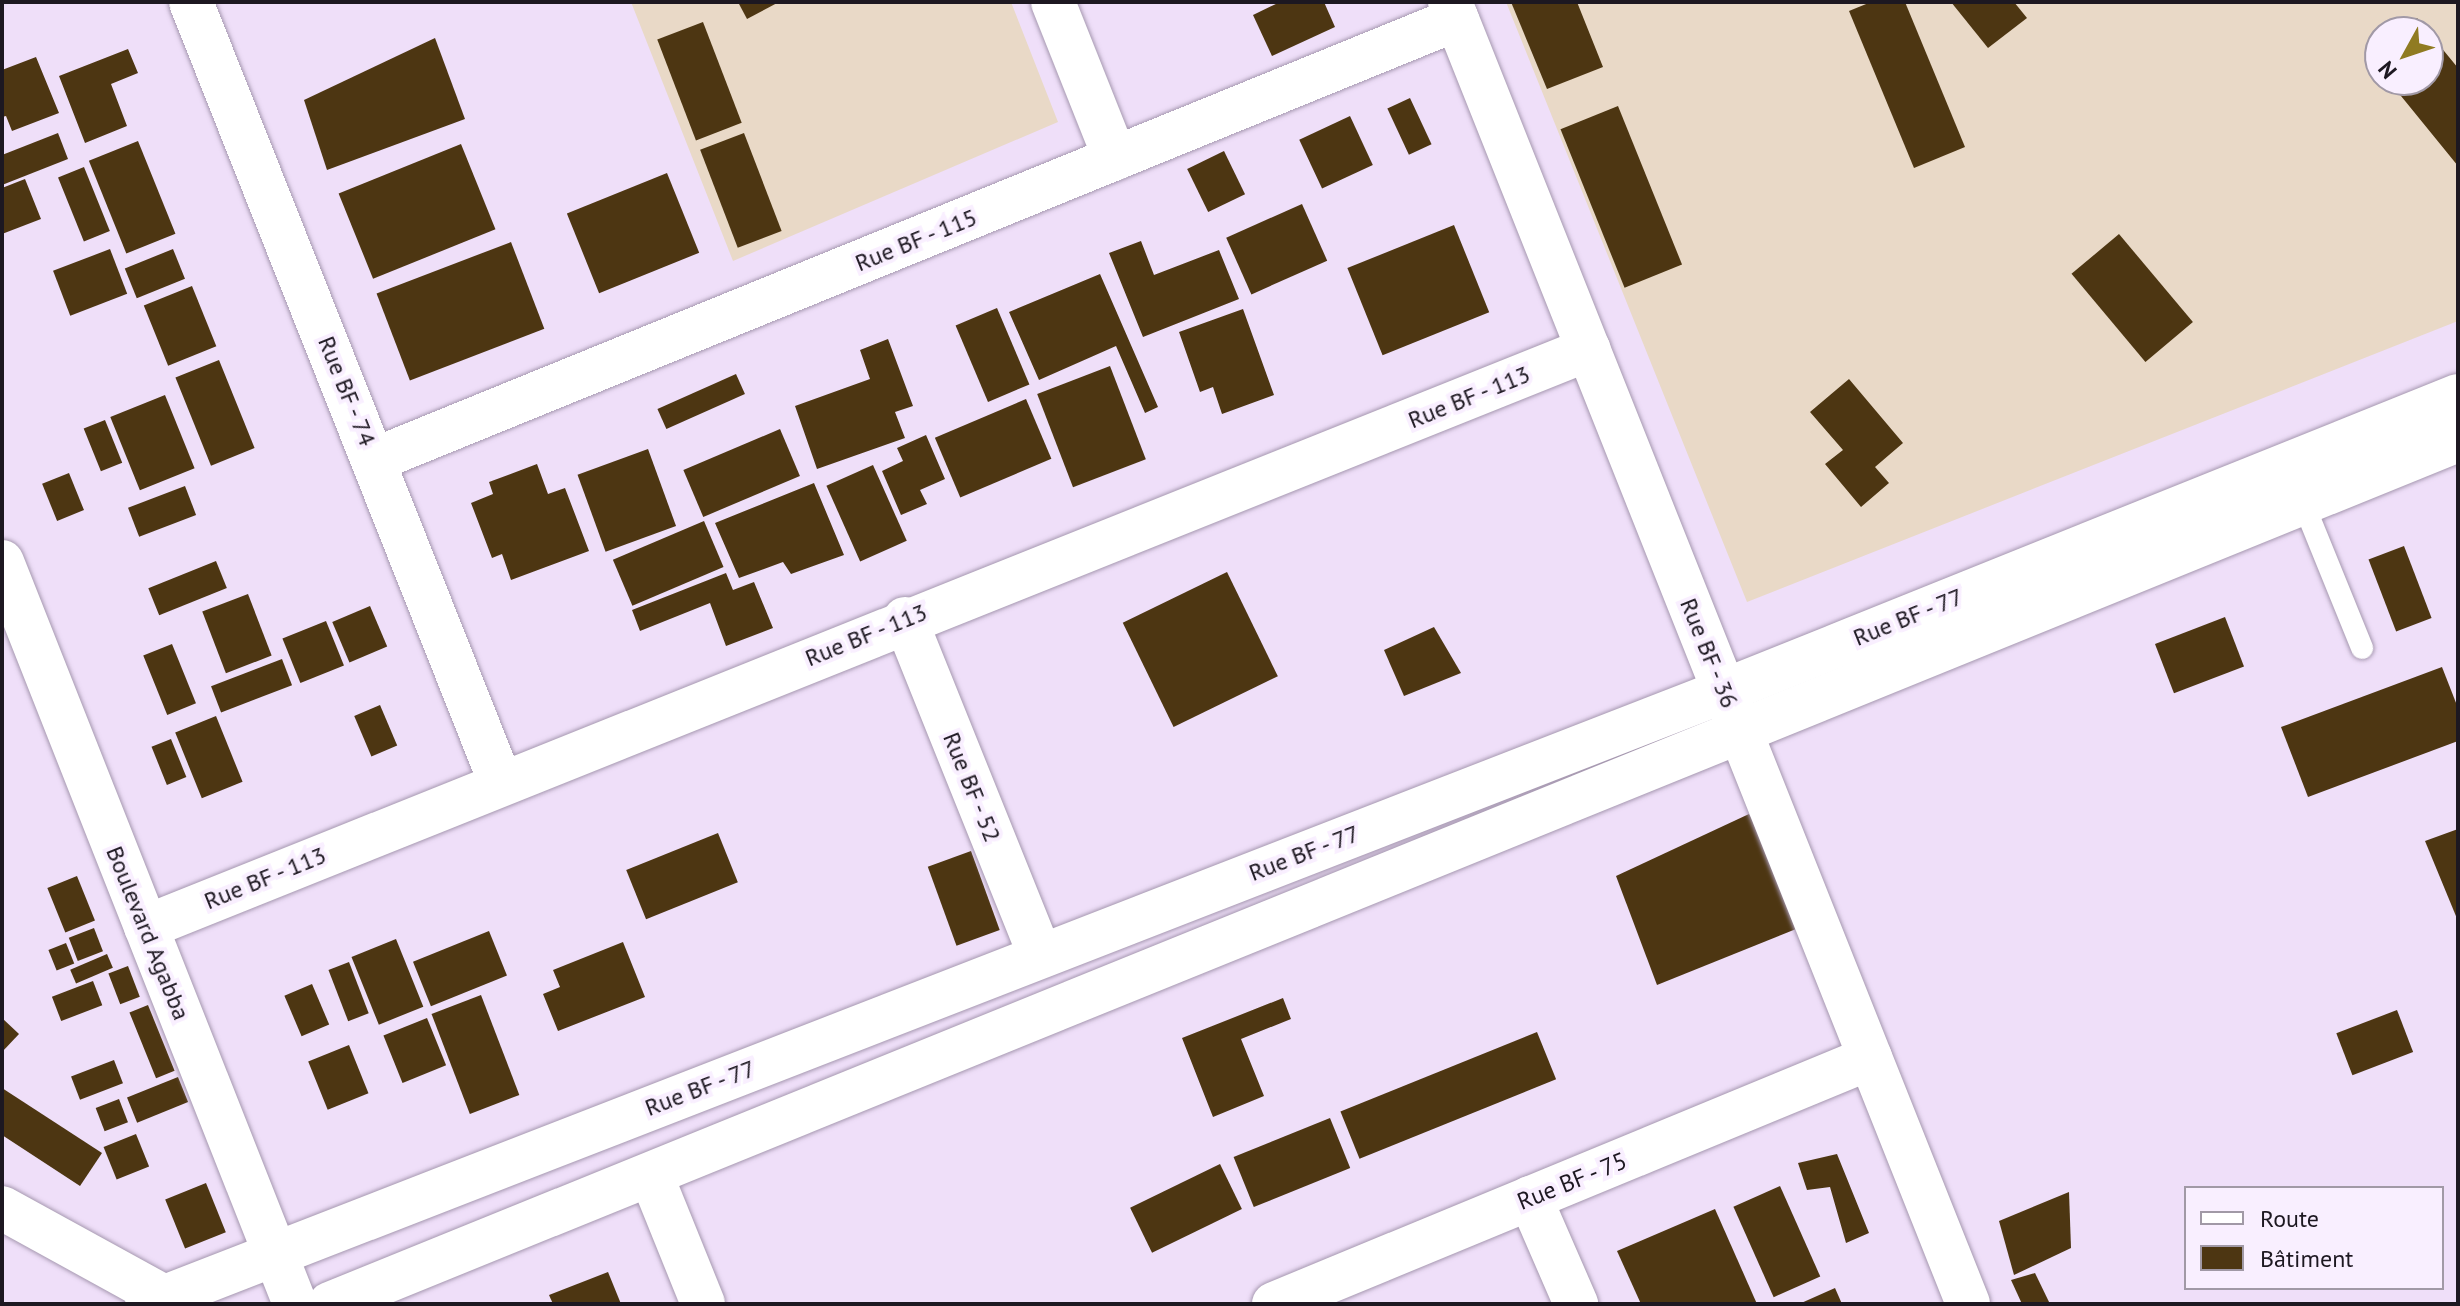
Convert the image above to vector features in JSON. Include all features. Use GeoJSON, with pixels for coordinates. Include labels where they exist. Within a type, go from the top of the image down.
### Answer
{"type":"FeatureCollection","features":[{"type":"Feature","properties":{"kind":"street","name":"Rue BF - 74"},"geometry":{"type":"LineString","coordinates":[[191,2],[500,781]]}},
{"type":"Feature","properties":{"kind":"street"},"geometry":{"type":"LineString","coordinates":[[1053,2],[1115,158]]}},
{"type":"Feature","properties":{"kind":"street","name":"Rue BF - 115"},"geometry":{"type":"LineString","coordinates":[[374,460],[1115,158],[1453,10]]}},
{"type":"Feature","properties":{"kind":"street","name":"Rue BF - 36"},"geometry":{"type":"LineString","coordinates":[[1453,10],[1968,1304]]}},
{"type":"Feature","properties":{"kind":"street","name":"Rue BF - 113"},"geometry":{"type":"LineString","coordinates":[[146,927],[500,781],[1589,349]]}},
{"type":"Feature","properties":{"kind":"street","name":"Rue BF - 77"},"geometry":{"type":"LineString","coordinates":[[330,1304],[1742,735],[2296,484],[2458,396]]}},
{"type":"Feature","properties":{"kind":"street","name":"Rue BF - 77"},"geometry":{"type":"LineString","coordinates":[[160,1302],[1040,954],[1724,691],[2296,484],[2458,440]]}},
{"type":"Feature","properties":{"kind":"street","name":"Boulevard Agabba"},"geometry":{"type":"LineString","coordinates":[[5,580],[295,1304]]}},
{"type":"Feature","properties":{"kind":"street","name":"Rue BF - 52"},"geometry":{"type":"LineString","coordinates":[[905,619],[1040,954]]}},
{"type":"Feature","properties":{"kind":"street","name":"Rue BF - 75"},"geometry":{"type":"LineString","coordinates":[[1274,1304],[1870,1058]]}},
{"type":"Feature","properties":{"kind":"street"},"geometry":{"type":"LineString","coordinates":[[651,1175],[703,1304]]}},
{"type":"Feature","properties":{"kind":"street"},"geometry":{"type":"LineString","coordinates":[[1530,1198],[1576,1304]]}},
{"type":"Feature","properties":{"kind":"street"},"geometry":{"type":"LineString","coordinates":[[2,1208],[160,1302]]}},
{"type":"Feature","properties":{"kind":"lane"},"geometry":{"type":"LineString","coordinates":[[2296,484],[2362,648]]}},
{"type":"Feature","properties":{"kind":"shaded area"},"geometry":{"type":"Polygon","coordinates":[[[631,2],[1011,2],[1058,122],[733,261],[631,2]]]}},
{"type":"Feature","properties":{"kind":"shaded area"},"geometry":{"type":"Polygon","coordinates":[[[1506,2],[2458,2],[2458,321],[1747,602],[1506,2]]]}},
{"type":"Feature","properties":{"kind":"building"},"geometry":{"type":"Polygon","coordinates":[[[738,2],[779,2],[747,19],[738,2]]]}},
{"type":"Feature","properties":{"kind":"building"},"geometry":{"type":"Polygon","coordinates":[[[1280,2],[1324,2],[1335,27],[1272,56],[1253,15],[1280,2]]]}},
{"type":"Feature","properties":{"kind":"building"},"geometry":{"type":"Polygon","coordinates":[[[1511,2],[1577,2],[1603,67],[1547,89],[1511,2]]]}},
{"type":"Feature","properties":{"kind":"building"},"geometry":{"type":"Polygon","coordinates":[[[1871,2],[1905,2],[1965,147],[1914,168],[1849,11],[1871,2]]]}},
{"type":"Feature","properties":{"kind":"building"},"geometry":{"type":"Polygon","coordinates":[[[1951,2],[2014,2],[2027,18],[1988,48],[1951,2]]]}},
{"type":"Feature","properties":{"kind":"building"},"geometry":{"type":"Polygon","coordinates":[[[703,22],[742,123],[696,140],[657,40],[703,22]]]}},
{"type":"Feature","properties":{"kind":"building"},"geometry":{"type":"Polygon","coordinates":[[[435,38],[465,119],[327,170],[304,100],[435,38]]]}},
{"type":"Feature","properties":{"kind":"building"},"geometry":{"type":"Polygon","coordinates":[[[128,49],[138,73],[111,84],[127,126],[85,143],[59,76],[128,49]]]}},
{"type":"Feature","properties":{"kind":"building"},"geometry":{"type":"Polygon","coordinates":[[[2444,51],[2458,68],[2458,166],[2401,96],[2444,96],[2444,51]]]}},
{"type":"Feature","properties":{"kind":"building"},"geometry":{"type":"Polygon","coordinates":[[[36,57],[59,113],[12,131],[6,116],[2,117],[2,70],[36,57]]]}},
{"type":"Feature","properties":{"kind":"building"},"geometry":{"type":"Polygon","coordinates":[[[1410,98],[1432,144],[1409,155],[1387,109],[1410,98]]]}},
{"type":"Feature","properties":{"kind":"building"},"geometry":{"type":"Polygon","coordinates":[[[1618,106],[1682,265],[1625,288],[1561,129],[1618,106]]]}},
{"type":"Feature","properties":{"kind":"building"},"geometry":{"type":"Polygon","coordinates":[[[1350,116],[1373,165],[1322,189],[1299,140],[1350,116]]]}},
{"type":"Feature","properties":{"kind":"building"},"geometry":{"type":"Polygon","coordinates":[[[58,133],[68,159],[2,185],[2,155],[58,133]]]}},
{"type":"Feature","properties":{"kind":"building"},"geometry":{"type":"Polygon","coordinates":[[[744,133],[782,231],[738,248],[700,150],[744,133]]]}},
{"type":"Feature","properties":{"kind":"building"},"geometry":{"type":"Polygon","coordinates":[[[138,141],[175,234],[126,254],[89,161],[138,141]]]}},
{"type":"Feature","properties":{"kind":"building"},"geometry":{"type":"Polygon","coordinates":[[[461,144],[495,229],[373,279],[339,193],[461,144]]]}},
{"type":"Feature","properties":{"kind":"building"},"geometry":{"type":"Polygon","coordinates":[[[1224,151],[1245,194],[1208,212],[1187,169],[1224,151]]]}},
{"type":"Feature","properties":{"kind":"building"},"geometry":{"type":"Polygon","coordinates":[[[84,167],[110,231],[84,241],[58,177],[84,167]]]}},
{"type":"Feature","properties":{"kind":"building"},"geometry":{"type":"Polygon","coordinates":[[[667,173],[699,253],[599,293],[567,213],[667,173]]]}},
{"type":"Feature","properties":{"kind":"building"},"geometry":{"type":"Polygon","coordinates":[[[25,179],[41,219],[2,234],[2,188],[25,179]]]}},
{"type":"Feature","properties":{"kind":"building"},"geometry":{"type":"Polygon","coordinates":[[[1302,204],[1327,261],[1251,294],[1226,238],[1302,204]]]}},
{"type":"Feature","properties":{"kind":"building"},"geometry":{"type":"Polygon","coordinates":[[[1454,225],[1489,312],[1383,355],[1347,268],[1454,225]]]}},
{"type":"Feature","properties":{"kind":"building"},"geometry":{"type":"Polygon","coordinates":[[[2119,234],[2193,322],[2145,362],[2072,274],[2119,234]]]}},
{"type":"Feature","properties":{"kind":"building"},"geometry":{"type":"Polygon","coordinates":[[[1141,241],[1154,275],[1219,250],[1239,299],[1143,337],[1109,253],[1141,241]]]}},
{"type":"Feature","properties":{"kind":"building"},"geometry":{"type":"Polygon","coordinates":[[[511,242],[544,329],[410,380],[377,294],[511,242]]]}},
{"type":"Feature","properties":{"kind":"building"},"geometry":{"type":"Polygon","coordinates":[[[110,249],[127,294],[70,316],[53,271],[110,249]]]}},
{"type":"Feature","properties":{"kind":"building"},"geometry":{"type":"Polygon","coordinates":[[[173,249],[185,279],[137,298],[125,268],[173,249]]]}},
{"type":"Feature","properties":{"kind":"building"},"geometry":{"type":"Polygon","coordinates":[[[1100,274],[1158,407],[1145,413],[1116,346],[1039,380],[1009,312],[1100,274]]]}},
{"type":"Feature","properties":{"kind":"building"},"geometry":{"type":"Polygon","coordinates":[[[192,286],[216,346],[168,366],[144,305],[192,286]]]}},
{"type":"Feature","properties":{"kind":"building"},"geometry":{"type":"Polygon","coordinates":[[[997,308],[1029,384],[988,402],[956,326],[997,308]]]}},
{"type":"Feature","properties":{"kind":"building"},"geometry":{"type":"Polygon","coordinates":[[[1243,309],[1274,395],[1222,414],[1213,387],[1200,392],[1179,332],[1243,309]]]}},
{"type":"Feature","properties":{"kind":"building"},"geometry":{"type":"Polygon","coordinates":[[[888,339],[913,406],[895,412],[905,438],[817,469],[795,406],[870,379],[860,350],[888,339]]]}},
{"type":"Feature","properties":{"kind":"building"},"geometry":{"type":"Polygon","coordinates":[[[219,360],[255,448],[211,466],[175,378],[219,360]]]}},
{"type":"Feature","properties":{"kind":"building"},"geometry":{"type":"Polygon","coordinates":[[[1110,366],[1146,459],[1073,487],[1037,394],[1110,366]]]}},
{"type":"Feature","properties":{"kind":"building"},"geometry":{"type":"Polygon","coordinates":[[[736,374],[745,394],[666,429],[657,409],[736,374]]]}},
{"type":"Feature","properties":{"kind":"building"},"geometry":{"type":"Polygon","coordinates":[[[1849,379],[1903,443],[1875,467],[1889,483],[1861,507],[1825,464],[1843,450],[1810,412],[1849,379]]]}},
{"type":"Feature","properties":{"kind":"building"},"geometry":{"type":"Polygon","coordinates":[[[165,395],[195,468],[140,490],[110,417],[165,395]]]}},
{"type":"Feature","properties":{"kind":"building"},"geometry":{"type":"Polygon","coordinates":[[[1026,399],[1051,459],[960,498],[935,438],[1026,399]]]}},
{"type":"Feature","properties":{"kind":"building"},"geometry":{"type":"Polygon","coordinates":[[[105,420],[122,463],[101,471],[84,429],[105,420]]]}},
{"type":"Feature","properties":{"kind":"building"},"geometry":{"type":"Polygon","coordinates":[[[780,429],[800,476],[703,517],[683,470],[780,429]]]}},
{"type":"Feature","properties":{"kind":"building"},"geometry":{"type":"Polygon","coordinates":[[[926,435],[945,479],[920,490],[927,504],[901,515],[882,471],[903,461],[897,448],[926,435]]]}},
{"type":"Feature","properties":{"kind":"building"},"geometry":{"type":"Polygon","coordinates":[[[648,449],[676,526],[606,552],[578,475],[648,449]]]}},
{"type":"Feature","properties":{"kind":"building"},"geometry":{"type":"Polygon","coordinates":[[[537,464],[548,494],[565,488],[589,551],[511,580],[502,554],[492,558],[471,503],[493,494],[489,482],[537,464]]]}},
{"type":"Feature","properties":{"kind":"building"},"geometry":{"type":"Polygon","coordinates":[[[873,465],[907,541],[860,562],[826,486],[873,465]]]}},
{"type":"Feature","properties":{"kind":"building"},"geometry":{"type":"Polygon","coordinates":[[[69,473],[84,510],[57,521],[42,484],[69,473]]]}},
{"type":"Feature","properties":{"kind":"building"},"geometry":{"type":"Polygon","coordinates":[[[814,483],[844,555],[791,574],[783,562],[739,578],[715,523],[814,483]]]}},
{"type":"Feature","properties":{"kind":"building"},"geometry":{"type":"Polygon","coordinates":[[[185,486],[196,515],[139,537],[128,508],[185,486]]]}},
{"type":"Feature","properties":{"kind":"building"},"geometry":{"type":"Polygon","coordinates":[[[704,521],[724,567],[632,606],[613,560],[704,521]]]}},
{"type":"Feature","properties":{"kind":"building"},"geometry":{"type":"Polygon","coordinates":[[[2404,546],[2432,618],[2396,632],[2369,560],[2404,546]]]}},
{"type":"Feature","properties":{"kind":"building"},"geometry":{"type":"Polygon","coordinates":[[[216,561],[227,588],[159,615],[148,588],[216,561]]]}},
{"type":"Feature","properties":{"kind":"building"},"geometry":{"type":"Polygon","coordinates":[[[1227,572],[1278,676],[1174,727],[1123,623],[1227,572]]]}},
{"type":"Feature","properties":{"kind":"building"},"geometry":{"type":"Polygon","coordinates":[[[726,573],[733,590],[754,582],[773,628],[726,646],[710,603],[640,631],[632,610],[726,573]]]}},
{"type":"Feature","properties":{"kind":"building"},"geometry":{"type":"Polygon","coordinates":[[[248,594],[272,656],[226,673],[202,612],[248,594]]]}},
{"type":"Feature","properties":{"kind":"building"},"geometry":{"type":"Polygon","coordinates":[[[370,606],[387,647],[349,663],[332,622],[370,606]]]}},
{"type":"Feature","properties":{"kind":"building"},"geometry":{"type":"Polygon","coordinates":[[[2225,617],[2244,666],[2174,693],[2155,644],[2225,617]]]}},
{"type":"Feature","properties":{"kind":"building"},"geometry":{"type":"Polygon","coordinates":[[[326,621],[344,666],[300,683],[282,639],[326,621]]]}},
{"type":"Feature","properties":{"kind":"building"},"geometry":{"type":"Polygon","coordinates":[[[1434,627],[1461,673],[1404,696],[1384,650],[1434,627]]]}},
{"type":"Feature","properties":{"kind":"building"},"geometry":{"type":"Polygon","coordinates":[[[172,644],[196,703],[167,715],[143,656],[172,644]]]}},
{"type":"Feature","properties":{"kind":"building"},"geometry":{"type":"Polygon","coordinates":[[[282,659],[292,685],[221,712],[211,686],[282,659]]]}},
{"type":"Feature","properties":{"kind":"building"},"geometry":{"type":"Polygon","coordinates":[[[2442,667],[2458,708],[2458,741],[2308,797],[2281,727],[2442,667]]]}},
{"type":"Feature","properties":{"kind":"building"},"geometry":{"type":"Polygon","coordinates":[[[380,705],[397,746],[371,756],[354,716],[380,705]]]}},
{"type":"Feature","properties":{"kind":"building"},"geometry":{"type":"Polygon","coordinates":[[[216,716],[243,782],[202,798],[175,732],[216,716]]]}},
{"type":"Feature","properties":{"kind":"building"},"geometry":{"type":"Polygon","coordinates":[[[171,739],[186,777],[167,785],[152,747],[171,739]]]}},
{"type":"Feature","properties":{"kind":"building"},"geometry":{"type":"Polygon","coordinates":[[[1749,814],[1816,921],[1657,985],[1616,876],[1749,814]]]}},
{"type":"Feature","properties":{"kind":"building"},"geometry":{"type":"Polygon","coordinates":[[[2458,829],[2458,921],[2425,841],[2458,829]]]}},
{"type":"Feature","properties":{"kind":"building"},"geometry":{"type":"Polygon","coordinates":[[[718,833],[738,882],[646,919],[626,870],[718,833]]]}},
{"type":"Feature","properties":{"kind":"building"},"geometry":{"type":"Polygon","coordinates":[[[971,851],[1000,930],[957,946],[928,867],[971,851]]]}},
{"type":"Feature","properties":{"kind":"building"},"geometry":{"type":"Polygon","coordinates":[[[77,876],[95,921],[65,932],[47,888],[77,876]]]}},
{"type":"Feature","properties":{"kind":"building"},"geometry":{"type":"Polygon","coordinates":[[[94,928],[103,951],[78,961],[69,938],[94,928]]]}},
{"type":"Feature","properties":{"kind":"building"},"geometry":{"type":"Polygon","coordinates":[[[489,931],[507,976],[431,1006],[413,962],[489,931]]]}},
{"type":"Feature","properties":{"kind":"building"},"geometry":{"type":"Polygon","coordinates":[[[396,939],[423,1007],[379,1025],[351,957],[396,939]]]}},
{"type":"Feature","properties":{"kind":"building"},"geometry":{"type":"Polygon","coordinates":[[[623,942],[645,997],[558,1031],[543,994],[560,987],[553,970],[623,942]]]}},
{"type":"Feature","properties":{"kind":"building"},"geometry":{"type":"Polygon","coordinates":[[[66,943],[74,963],[57,971],[48,950],[66,943]]]}},
{"type":"Feature","properties":{"kind":"building"},"geometry":{"type":"Polygon","coordinates":[[[107,954],[113,968],[76,983],[70,970],[107,954]]]}},
{"type":"Feature","properties":{"kind":"building"},"geometry":{"type":"Polygon","coordinates":[[[349,962],[369,1013],[348,1021],[328,970],[349,962]]]}},
{"type":"Feature","properties":{"kind":"building"},"geometry":{"type":"Polygon","coordinates":[[[128,966],[140,997],[120,1004],[108,974],[128,966]]]}},
{"type":"Feature","properties":{"kind":"building"},"geometry":{"type":"Polygon","coordinates":[[[93,981],[102,1005],[61,1021],[52,997],[93,981]]]}},
{"type":"Feature","properties":{"kind":"building"},"geometry":{"type":"Polygon","coordinates":[[[312,984],[329,1025],[302,1036],[284,996],[312,984]]]}},
{"type":"Feature","properties":{"kind":"building"},"geometry":{"type":"Polygon","coordinates":[[[481,995],[519,1095],[470,1114],[432,1014],[481,995]]]}},
{"type":"Feature","properties":{"kind":"building"},"geometry":{"type":"Polygon","coordinates":[[[1283,998],[1291,1019],[1241,1039],[1264,1096],[1213,1117],[1182,1038],[1283,998]]]}},
{"type":"Feature","properties":{"kind":"building"},"geometry":{"type":"Polygon","coordinates":[[[148,1005],[175,1071],[156,1078],[129,1012],[148,1005]]]}},
{"type":"Feature","properties":{"kind":"building"},"geometry":{"type":"Polygon","coordinates":[[[2397,1010],[2413,1052],[2352,1075],[2336,1033],[2397,1010]]]}},
{"type":"Feature","properties":{"kind":"building"},"geometry":{"type":"Polygon","coordinates":[[[2,1018],[19,1034],[2,1052],[2,1018]]]}},
{"type":"Feature","properties":{"kind":"building"},"geometry":{"type":"Polygon","coordinates":[[[427,1018],[446,1065],[403,1083],[383,1036],[427,1018]]]}},
{"type":"Feature","properties":{"kind":"building"},"geometry":{"type":"Polygon","coordinates":[[[1537,1032],[1556,1079],[1360,1159],[1340,1111],[1537,1032]]]}},
{"type":"Feature","properties":{"kind":"building"},"geometry":{"type":"Polygon","coordinates":[[[349,1045],[368,1093],[328,1110],[308,1061],[349,1045]]]}},
{"type":"Feature","properties":{"kind":"building"},"geometry":{"type":"Polygon","coordinates":[[[114,1060],[123,1083],[80,1100],[71,1076],[114,1060]]]}},
{"type":"Feature","properties":{"kind":"building"},"geometry":{"type":"Polygon","coordinates":[[[178,1077],[188,1102],[137,1123],[127,1098],[178,1077]]]}},
{"type":"Feature","properties":{"kind":"building"},"geometry":{"type":"Polygon","coordinates":[[[2,1088],[102,1153],[80,1186],[2,1135],[2,1088]]]}},
{"type":"Feature","properties":{"kind":"building"},"geometry":{"type":"Polygon","coordinates":[[[119,1099],[128,1122],[105,1131],[96,1108],[119,1099]]]}},
{"type":"Feature","properties":{"kind":"building"},"geometry":{"type":"Polygon","coordinates":[[[1330,1118],[1350,1168],[1254,1207],[1234,1157],[1330,1118]]]}},
{"type":"Feature","properties":{"kind":"building"},"geometry":{"type":"Polygon","coordinates":[[[136,1134],[149,1166],[117,1180],[104,1147],[136,1134]]]}},
{"type":"Feature","properties":{"kind":"building"},"geometry":{"type":"Polygon","coordinates":[[[1837,1154],[1869,1233],[1846,1243],[1830,1187],[1807,1190],[1798,1163],[1837,1154]]]}},
{"type":"Feature","properties":{"kind":"building"},"geometry":{"type":"Polygon","coordinates":[[[1220,1164],[1242,1209],[1152,1253],[1130,1208],[1220,1164]]]}},
{"type":"Feature","properties":{"kind":"building"},"geometry":{"type":"Polygon","coordinates":[[[206,1183],[226,1232],[185,1249],[165,1199],[206,1183]]]}},
{"type":"Feature","properties":{"kind":"building"},"geometry":{"type":"Polygon","coordinates":[[[1780,1186],[1820,1276],[1774,1297],[1733,1207],[1780,1186]]]}},
{"type":"Feature","properties":{"kind":"building"},"geometry":{"type":"Polygon","coordinates":[[[2069,1192],[2071,1248],[2014,1275],[1999,1221],[2069,1192]]]}},
{"type":"Feature","properties":{"kind":"building"},"geometry":{"type":"Polygon","coordinates":[[[1715,1209],[1757,1304],[1641,1304],[1617,1251],[1715,1209]]]}},
{"type":"Feature","properties":{"kind":"building"},"geometry":{"type":"Polygon","coordinates":[[[608,1272],[621,1304],[553,1304],[549,1295],[608,1272]]]}},
{"type":"Feature","properties":{"kind":"building"},"geometry":{"type":"Polygon","coordinates":[[[2035,1273],[2050,1304],[2022,1304],[2011,1280],[2035,1273]]]}},
{"type":"Feature","properties":{"kind":"building"},"geometry":{"type":"Polygon","coordinates":[[[1835,1288],[1842,1304],[1799,1304],[1835,1288]]]}}]}
